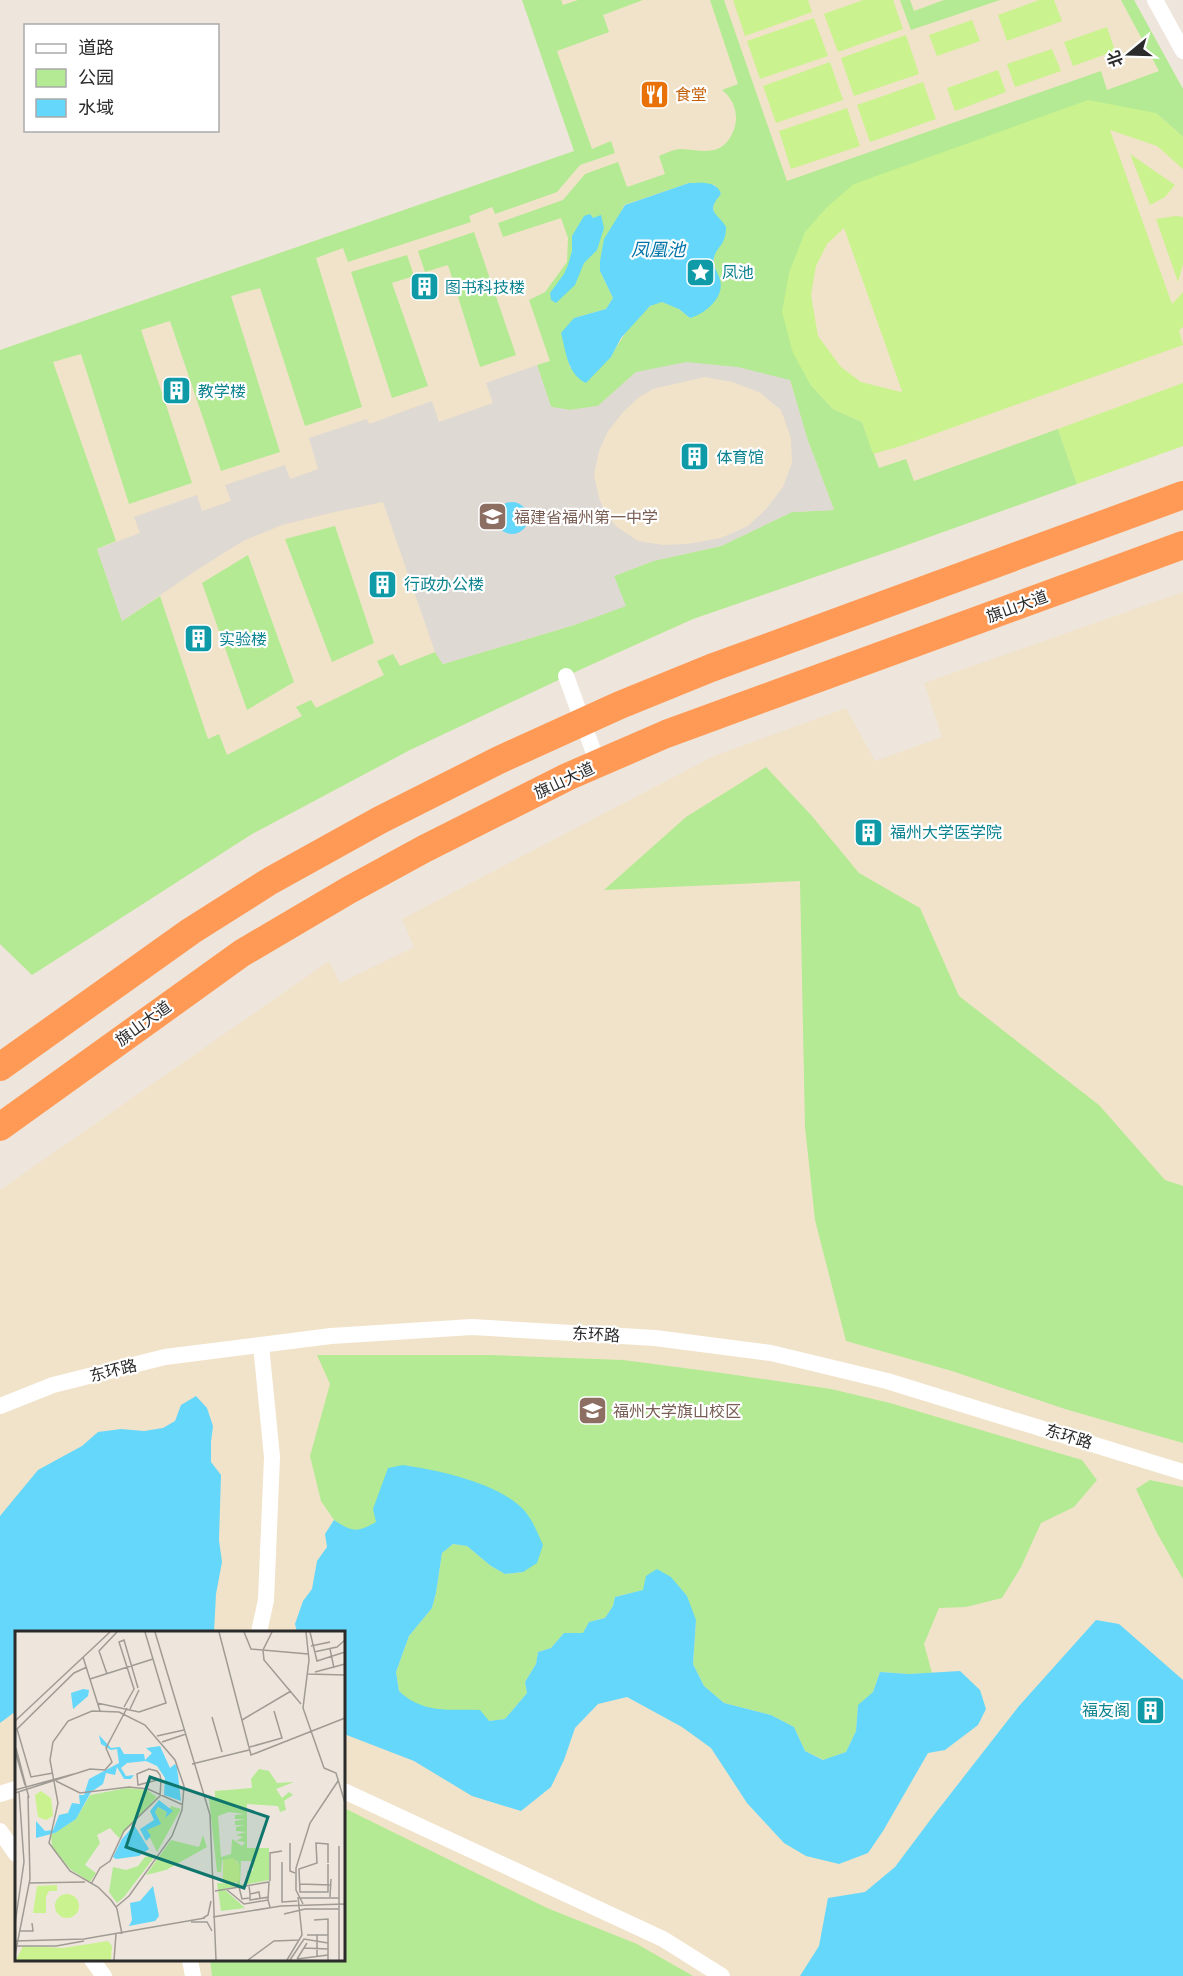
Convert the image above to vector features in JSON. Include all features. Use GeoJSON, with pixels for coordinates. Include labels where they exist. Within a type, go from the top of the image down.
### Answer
{"type":"FeatureCollection","features":[{"type":"Feature","properties":{"kind":"highway"},"geometry":{"type":"LineString","coordinates":[[0,1067],[191,931],[270,881],[499,760],[711,668],[1183,495]]}},
{"type":"Feature","properties":{"kind":"highway","name":"旗山大道"},"geometry":{"type":"LineString","coordinates":[[0,1126],[242,953],[424,849],[598,764],[708,719],[1183,545]]}},
{"type":"Feature","properties":{"kind":"street"},"geometry":{"type":"LineString","coordinates":[[1155,0],[1183,51]]}},
{"type":"Feature","properties":{"kind":"street"},"geometry":{"type":"LineString","coordinates":[[566,676],[598,764]]}},
{"type":"Feature","properties":{"kind":"street","name":"东环路"},"geometry":{"type":"LineString","coordinates":[[0,1406],[53,1385],[165,1357],[332,1336],[472,1327],[655,1338],[759,1352],[887,1381],[1183,1472]]}},
{"type":"Feature","properties":{"kind":"street"},"geometry":{"type":"LineString","coordinates":[[259,1631],[266,1600],[272,1457],[261,1345]]}},
{"type":"Feature","properties":{"kind":"street"},"geometry":{"type":"LineString","coordinates":[[0,1794],[15,1789]]}},
{"type":"Feature","properties":{"kind":"street"},"geometry":{"type":"LineString","coordinates":[[345,1791],[663,1939],[722,1976]]}},
{"type":"Feature","properties":{"kind":"street"},"geometry":{"type":"LineString","coordinates":[[0,1831],[15,1853]]}},
{"type":"Feature","properties":{"kind":"street"},"geometry":{"type":"LineString","coordinates":[[93,1961],[104,1976]]}},
{"type":"Feature","properties":{"kind":"street"},"geometry":{"type":"LineString","coordinates":[[190,1961],[193,1976]]}},
{"type":"Feature","properties":{"kind":"shaded area","name":"福建省福州第一中学"},"geometry":{"type":"Polygon","coordinates":[[[522,0],[1134,0],[1183,89],[1183,446],[693,619],[586,667],[410,750],[252,834],[32,975],[0,944],[0,350],[574,151],[522,0]]]}},
{"type":"Feature","properties":{"kind":"shaded area"},"geometry":{"type":"Polygon","coordinates":[[[686,362],[738,367],[790,380],[807,438],[834,510],[792,512],[721,546],[653,561],[614,576],[626,606],[574,625],[443,664],[435,652],[383,502],[282,525],[243,541],[122,621],[97,549],[140,533],[134,517],[197,495],[202,511],[231,501],[225,485],[285,465],[290,479],[318,469],[309,438],[367,419],[369,424],[432,401],[439,422],[493,403],[486,383],[537,365],[551,407],[570,410],[598,406],[636,372],[686,362]],[[704,377],[653,389],[638,398],[624,411],[608,431],[599,451],[594,475],[599,498],[606,514],[617,527],[638,541],[663,545],[687,544],[721,538],[748,526],[766,509],[783,487],[792,463],[791,438],[781,410],[759,392],[732,382],[704,377]]]}},
{"type":"Feature","properties":{"kind":"shaded area","name":"福州大学旗山校区"},"geometry":{"type":"Polygon","coordinates":[[[1183,592],[1183,1976],[0,1976],[0,1190],[329,961],[340,983],[414,947],[402,919],[714,756],[846,708],[875,761],[942,737],[924,683],[1183,592]]]}},
{"type":"Feature","properties":{"kind":"green space"},"geometry":{"type":"Polygon","coordinates":[[[522,0],[561,0],[563,5],[578,0],[643,0],[603,15],[609,32],[557,51],[592,149],[611,141],[615,153],[580,165],[557,192],[495,214],[492,207],[469,216],[471,222],[348,262],[343,248],[316,258],[362,407],[305,426],[260,288],[231,296],[280,452],[221,471],[170,321],[141,330],[192,483],[129,504],[81,354],[53,362],[116,541],[97,549],[122,621],[160,596],[208,739],[219,734],[227,755],[302,716],[296,707],[311,700],[316,708],[384,675],[377,661],[393,654],[400,666],[435,652],[443,664],[574,625],[625,606],[614,576],[653,561],[721,546],[792,512],[834,510],[807,438],[790,380],[636,372],[598,406],[570,410],[551,407],[537,365],[550,361],[529,300],[545,292],[567,262],[568,238],[561,218],[503,237],[498,223],[563,200],[585,174],[618,162],[627,187],[665,174],[659,156],[670,151],[678,149],[709,151],[726,143],[735,127],[736,114],[730,99],[722,90],[738,84],[710,0],[724,0],[787,181],[1101,71],[1107,90],[1159,71],[1121,0],[1134,0],[1183,89],[1183,137],[1156,113],[805,232],[810,384],[833,409],[862,422],[879,468],[906,459],[914,481],[1058,429],[1077,484],[693,619],[586,667],[410,750],[252,834],[32,975],[0,944],[0,350],[574,151],[522,0]],[[689,183],[624,205],[600,261],[600,271],[613,298],[606,309],[574,318],[567,352],[570,368],[611,357],[632,324],[654,304],[661,302],[669,304],[690,318],[707,309],[720,291],[714,262],[715,214],[713,208],[721,194],[715,185],[689,183]]]}},
{"type":"Feature","properties":{"kind":"green space"},"geometry":{"type":"Polygon","coordinates":[[[733,0],[808,0],[812,12],[745,36],[733,0]]]}},
{"type":"Feature","properties":{"kind":"green space"},"geometry":{"type":"Polygon","coordinates":[[[863,0],[893,0],[903,29],[838,52],[824,14],[863,0]]]}},
{"type":"Feature","properties":{"kind":"green space"},"geometry":{"type":"Polygon","coordinates":[[[900,0],[910,0],[914,11],[944,0],[1000,0],[911,30],[900,0]]]}},
{"type":"Feature","properties":{"kind":"green space"},"geometry":{"type":"Polygon","coordinates":[[[1039,0],[1054,0],[1062,21],[1007,41],[998,15],[1039,0]]]}},
{"type":"Feature","properties":{"kind":"green space"},"geometry":{"type":"Polygon","coordinates":[[[814,18],[828,56],[760,79],[747,41],[814,18]]]}},
{"type":"Feature","properties":{"kind":"green space"},"geometry":{"type":"Polygon","coordinates":[[[972,20],[980,41],[937,56],[929,35],[972,20]]]}},
{"type":"Feature","properties":{"kind":"green space"},"geometry":{"type":"Polygon","coordinates":[[[1107,27],[1115,51],[1073,66],[1064,42],[1107,27]]]}},
{"type":"Feature","properties":{"kind":"green space"},"geometry":{"type":"Polygon","coordinates":[[[906,35],[919,74],[854,96],[841,58],[906,35]]]}},
{"type":"Feature","properties":{"kind":"green space"},"geometry":{"type":"Polygon","coordinates":[[[1052,49],[1061,71],[1015,87],[1007,64],[1052,49]]]}},
{"type":"Feature","properties":{"kind":"green space"},"geometry":{"type":"Polygon","coordinates":[[[830,62],[843,100],[776,123],[763,86],[830,62]]]}},
{"type":"Feature","properties":{"kind":"green space"},"geometry":{"type":"Polygon","coordinates":[[[998,70],[1006,92],[955,111],[947,88],[998,70]]]}},
{"type":"Feature","properties":{"kind":"green space"},"geometry":{"type":"Polygon","coordinates":[[[923,82],[936,119],[870,142],[857,105],[923,82]]]}},
{"type":"Feature","properties":{"kind":"green space"},"geometry":{"type":"Polygon","coordinates":[[[1088,100],[1156,113],[1183,137],[1183,169],[1157,146],[1110,130],[1172,304],[1183,292],[1183,327],[1179,330],[1183,345],[873,454],[862,422],[833,409],[810,384],[793,353],[782,312],[789,273],[805,232],[827,207],[854,184],[1088,100]],[[844,228],[827,244],[816,266],[811,295],[818,336],[841,367],[861,382],[902,391],[844,228]]]}},
{"type":"Feature","properties":{"kind":"green space"},"geometry":{"type":"Polygon","coordinates":[[[847,108],[860,146],[791,169],[779,131],[847,108]]]}},
{"type":"Feature","properties":{"kind":"green space"},"geometry":{"type":"Polygon","coordinates":[[[1130,154],[1175,185],[1165,197],[1150,205],[1130,154]]]}},
{"type":"Feature","properties":{"kind":"green space"},"geometry":{"type":"Polygon","coordinates":[[[1183,217],[1183,264],[1178,282],[1156,219],[1183,217]]]}},
{"type":"Feature","properties":{"kind":"green space"},"geometry":{"type":"Polygon","coordinates":[[[474,232],[516,355],[480,367],[448,265],[425,272],[418,251],[474,232]]]}},
{"type":"Feature","properties":{"kind":"green space"},"geometry":{"type":"Polygon","coordinates":[[[407,255],[414,276],[392,283],[428,386],[392,398],[351,272],[407,255]]]}},
{"type":"Feature","properties":{"kind":"green space"},"geometry":{"type":"Polygon","coordinates":[[[1183,383],[1183,446],[1077,484],[1058,429],[1183,383]]]}},
{"type":"Feature","properties":{"kind":"green space"},"geometry":{"type":"Polygon","coordinates":[[[335,526],[374,643],[332,662],[285,539],[335,526]]]}},
{"type":"Feature","properties":{"kind":"green space"},"geometry":{"type":"Polygon","coordinates":[[[248,555],[294,682],[247,710],[202,583],[248,555]]]}},
{"type":"Feature","properties":{"kind":"green space"},"geometry":{"type":"Polygon","coordinates":[[[766,767],[811,815],[859,873],[920,908],[959,996],[1099,1105],[1165,1180],[1183,1186],[1183,1443],[1065,1409],[952,1371],[846,1341],[815,1220],[805,1127],[800,881],[604,890],[686,817],[766,767]]]}},
{"type":"Feature","properties":{"kind":"green space"},"geometry":{"type":"Polygon","coordinates":[[[317,1355],[489,1355],[623,1360],[831,1389],[890,1403],[1082,1460],[1097,1480],[1074,1507],[1041,1523],[1021,1567],[1002,1598],[966,1607],[939,1608],[924,1644],[932,1673],[880,1672],[873,1692],[858,1706],[856,1731],[846,1752],[824,1760],[805,1751],[794,1727],[771,1715],[724,1703],[704,1686],[693,1664],[696,1620],[644,1590],[615,1597],[613,1606],[605,1618],[589,1622],[583,1634],[564,1633],[551,1648],[538,1652],[536,1664],[525,1682],[527,1693],[505,1719],[489,1721],[425,1708],[410,1702],[399,1691],[396,1672],[409,1636],[432,1608],[442,1553],[453,1544],[467,1546],[491,1566],[505,1574],[523,1572],[534,1526],[519,1507],[502,1495],[460,1478],[361,1531],[347,1529],[334,1520],[321,1501],[310,1456],[330,1384],[317,1355]]]}},
{"type":"Feature","properties":{"kind":"green space"},"geometry":{"type":"Polygon","coordinates":[[[1150,1480],[1183,1487],[1183,1579],[1136,1489],[1150,1480]]]}},
{"type":"Feature","properties":{"kind":"green space"},"geometry":{"type":"Polygon","coordinates":[[[345,1808],[547,1908],[637,1944],[693,1976],[212,1976],[210,1961],[345,1961],[345,1808]]]}},
{"type":"Feature","properties":{"kind":"water","name":"凤凰池"},"geometry":{"type":"Polygon","coordinates":[[[689,183],[712,184],[721,194],[713,209],[726,227],[725,238],[714,257],[714,266],[721,286],[720,293],[707,309],[690,318],[679,309],[662,302],[650,306],[621,338],[611,357],[586,383],[571,368],[561,333],[574,318],[606,309],[613,298],[600,271],[604,239],[625,205],[689,183]]]}},
{"type":"Feature","properties":{"kind":"water"},"geometry":{"type":"Polygon","coordinates":[[[590,214],[593,218],[601,215],[604,228],[597,250],[584,263],[575,285],[556,303],[551,300],[550,293],[568,265],[572,251],[572,236],[584,216],[590,214]]]}},
{"type":"Feature","properties":{"kind":"water"},"geometry":{"type":"Polygon","coordinates":[[[512,502],[523,507],[528,518],[523,529],[512,534],[501,529],[496,518],[501,507],[512,502]]]}},
{"type":"Feature","properties":{"kind":"water"},"geometry":{"type":"Polygon","coordinates":[[[196,1396],[207,1408],[213,1426],[211,1462],[221,1475],[219,1540],[222,1562],[216,1594],[214,1631],[15,1631],[15,1712],[0,1723],[0,1516],[38,1470],[82,1446],[98,1432],[121,1429],[144,1431],[163,1428],[175,1421],[181,1405],[196,1396]]]}},
{"type":"Feature","properties":{"kind":"water"},"geometry":{"type":"Polygon","coordinates":[[[403,1465],[433,1470],[498,1491],[526,1512],[543,1545],[537,1563],[523,1572],[505,1574],[491,1566],[467,1546],[453,1544],[442,1553],[432,1608],[409,1636],[396,1672],[399,1691],[417,1704],[447,1710],[480,1710],[489,1721],[505,1719],[527,1693],[525,1682],[536,1664],[538,1652],[551,1648],[564,1633],[583,1633],[589,1622],[605,1618],[613,1606],[615,1597],[643,1590],[646,1576],[657,1569],[671,1577],[687,1596],[696,1620],[693,1664],[704,1686],[724,1703],[771,1715],[794,1727],[805,1751],[823,1760],[846,1752],[856,1731],[858,1705],[873,1692],[880,1672],[909,1674],[960,1671],[980,1690],[986,1709],[978,1725],[945,1750],[928,1753],[868,1853],[839,1864],[806,1856],[784,1843],[747,1803],[711,1748],[682,1727],[627,1697],[598,1704],[575,1728],[564,1760],[551,1787],[521,1811],[472,1796],[414,1761],[345,1734],[345,1631],[297,1631],[295,1624],[303,1601],[312,1589],[317,1561],[327,1547],[325,1534],[334,1520],[355,1530],[376,1522],[373,1509],[388,1468],[403,1465]]]}},
{"type":"Feature","properties":{"kind":"water"},"geometry":{"type":"Polygon","coordinates":[[[1096,1620],[1119,1624],[1183,1680],[1183,1976],[800,1976],[819,1946],[828,1898],[865,1892],[895,1867],[1019,1706],[1096,1620]]]}},
{"type":"Feature","properties":{"kind":"place","name":"食堂"},"geometry":{"type":"Point","coordinates":[654,94]}},
{"type":"Feature","properties":{"kind":"place","name":"凤池"},"geometry":{"type":"Point","coordinates":[701,272]}},
{"type":"Feature","properties":{"kind":"place","name":"图书科技楼"},"geometry":{"type":"Point","coordinates":[424,287]}},
{"type":"Feature","properties":{"kind":"place","name":"教学楼"},"geometry":{"type":"Point","coordinates":[177,391]}},
{"type":"Feature","properties":{"kind":"place","name":"体育馆"},"geometry":{"type":"Point","coordinates":[695,457]}},
{"type":"Feature","properties":{"kind":"place","name":"福建省福州第一中学"},"geometry":{"type":"Point","coordinates":[493,517]}},
{"type":"Feature","properties":{"kind":"place","name":"行政办公楼"},"geometry":{"type":"Point","coordinates":[383,584]}},
{"type":"Feature","properties":{"kind":"place","name":"实验楼"},"geometry":{"type":"Point","coordinates":[198,639]}},
{"type":"Feature","properties":{"kind":"place","name":"福州大学医学院"},"geometry":{"type":"Point","coordinates":[869,832]}},
{"type":"Feature","properties":{"kind":"place","name":"福州大学旗山校区"},"geometry":{"type":"Point","coordinates":[592,1411]}},
{"type":"Feature","properties":{"kind":"place","name":"福友阁"},"geometry":{"type":"Point","coordinates":[1151,1710]}}]}
